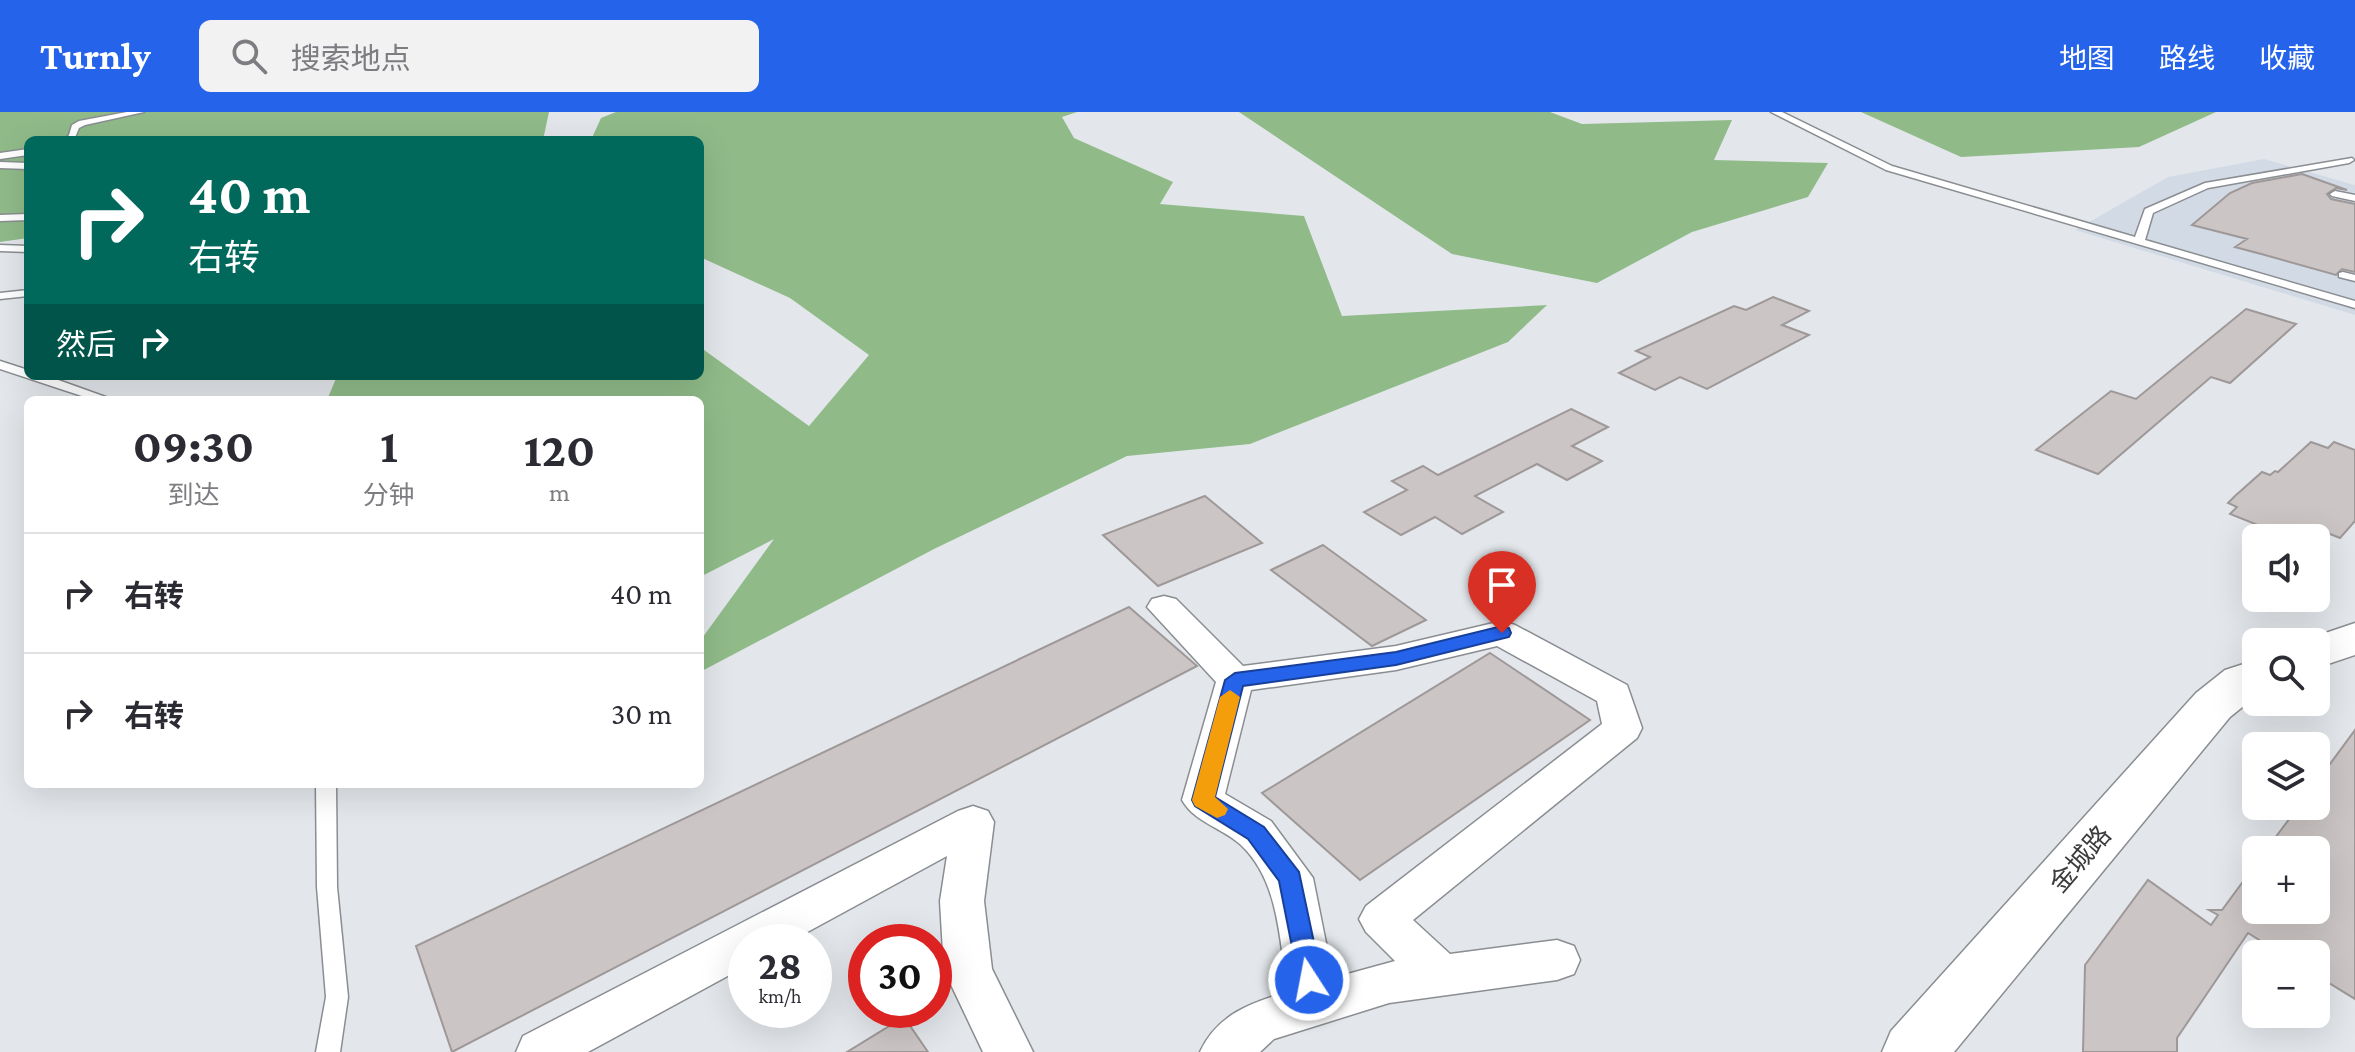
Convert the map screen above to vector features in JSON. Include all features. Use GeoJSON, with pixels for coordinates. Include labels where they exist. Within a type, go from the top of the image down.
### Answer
{"type":"FeatureCollection","features":[{"type":"Feature","properties":{"kind":"street"},"geometry":{"type":"LineString","coordinates":[[1164,607],[1235,680]]}},
{"type":"Feature","properties":{"kind":"street"},"geometry":{"type":"LineString","coordinates":[[1235,680],[1396,658],[1502,633],[1614,694],[1623,728],[1382,919],[1441,975]]}},
{"type":"Feature","properties":{"kind":"street"},"geometry":{"type":"LineString","coordinates":[[2330,647],[2355,638]]}},
{"type":"Feature","properties":{"kind":"street"},"geometry":{"type":"LineString","coordinates":[[1235,680],[1203,800],[1256,833],[1291,878],[1314,1005]]}},
{"type":"Feature","properties":{"kind":"street","name":"金城路"},"geometry":{"type":"LineString","coordinates":[[1914,1052],[2213,705],[2242,682]]}},
{"type":"Feature","properties":{"kind":"street"},"geometry":{"type":"LineString","coordinates":[[781,924],[973,822],[962,901],[968,970],[1008,1052]]}},
{"type":"Feature","properties":{"kind":"street"},"geometry":{"type":"LineString","coordinates":[[541,1052],[728,952]]}},
{"type":"Feature","properties":{"kind":"street"},"geometry":{"type":"LineString","coordinates":[[1225,1052],[1258,1022],[1389,982],[1557,960]]}},
{"type":"Feature","properties":{"kind":"lane"},"geometry":{"type":"LineString","coordinates":[[73,136],[72,130],[82,123],[140,112]]}},
{"type":"Feature","properties":{"kind":"lane"},"geometry":{"type":"LineString","coordinates":[[1775,112],[1889,168],[2355,305]]}},
{"type":"Feature","properties":{"kind":"lane"},"geometry":{"type":"LineString","coordinates":[[0,156],[24,153]]}},
{"type":"Feature","properties":{"kind":"lane"},"geometry":{"type":"LineString","coordinates":[[2139,241],[2149,211],[2205,186],[2349,160]]}},
{"type":"Feature","properties":{"kind":"lane"},"geometry":{"type":"LineString","coordinates":[[0,165],[24,166]]}},
{"type":"Feature","properties":{"kind":"lane"},"geometry":{"type":"LineString","coordinates":[[2335,194],[2355,198]]}},
{"type":"Feature","properties":{"kind":"lane"},"geometry":{"type":"LineString","coordinates":[[0,218],[24,217]]}},
{"type":"Feature","properties":{"kind":"lane"},"geometry":{"type":"LineString","coordinates":[[0,248],[24,249]]}},
{"type":"Feature","properties":{"kind":"lane"},"geometry":{"type":"LineString","coordinates":[[0,296],[24,293]]}},
{"type":"Feature","properties":{"kind":"lane"},"geometry":{"type":"LineString","coordinates":[[0,365],[24,373]]}},
{"type":"Feature","properties":{"kind":"lane"},"geometry":{"type":"LineString","coordinates":[[46,380],[95,396]]}},
{"type":"Feature","properties":{"kind":"lane"},"geometry":{"type":"LineString","coordinates":[[326,788],[327,887],[337,997],[328,1052]]}},
{"type":"Feature","properties":{"kind":"shaded area"},"geometry":{"type":"Polygon","coordinates":[[[2264,159],[2355,185],[2355,315],[2075,230],[2168,177],[2264,159]]]}},
{"type":"Feature","properties":{"kind":"green space"},"geometry":{"type":"Polygon","coordinates":[[[0,112],[549,112],[544,136],[24,136],[24,239],[0,242],[0,112]]]}},
{"type":"Feature","properties":{"kind":"green space"},"geometry":{"type":"Polygon","coordinates":[[[616,112],[1077,112],[1062,117],[1074,138],[1173,182],[1160,204],[1304,216],[1342,316],[1547,305],[1508,342],[1250,444],[1127,456],[934,549],[704,670],[704,635],[774,539],[704,575],[704,396],[329,396],[335,380],[704,380],[704,350],[809,426],[869,355],[790,298],[704,259],[704,136],[593,136],[601,118],[616,112]]]}},
{"type":"Feature","properties":{"kind":"green space"},"geometry":{"type":"Polygon","coordinates":[[[1239,112],[1550,112],[1582,124],[1732,120],[1714,160],[1828,163],[1808,197],[1692,232],[1597,283],[1452,254],[1239,112]]]}},
{"type":"Feature","properties":{"kind":"green space"},"geometry":{"type":"Polygon","coordinates":[[[1861,112],[2216,112],[2139,147],[1961,157],[1861,112]]]}},
{"type":"Feature","properties":{"kind":"building"},"geometry":{"type":"Polygon","coordinates":[[[2302,174],[2347,190],[2336,188],[2327,194],[2331,199],[2355,204],[2355,272],[2342,269],[2336,275],[2235,247],[2247,239],[2192,225],[2230,193],[2252,183],[2302,174]]]}},
{"type":"Feature","properties":{"kind":"building"},"geometry":{"type":"Polygon","coordinates":[[[1773,297],[1809,311],[1782,325],[1809,335],[1707,389],[1680,377],[1655,390],[1619,373],[1650,357],[1636,351],[1734,306],[1746,310],[1773,297]]]}},
{"type":"Feature","properties":{"kind":"building"},"geometry":{"type":"Polygon","coordinates":[[[2246,309],[2296,324],[2230,383],[2211,377],[2098,474],[2036,450],[2111,391],[2136,399],[2246,309]]]}},
{"type":"Feature","properties":{"kind":"building"},"geometry":{"type":"Polygon","coordinates":[[[1571,409],[1608,427],[1572,446],[1602,461],[1567,480],[1537,464],[1475,496],[1503,512],[1462,534],[1435,517],[1401,535],[1364,512],[1407,490],[1392,481],[1423,466],[1438,475],[1571,409]]]}},
{"type":"Feature","properties":{"kind":"building"},"geometry":{"type":"Polygon","coordinates":[[[2311,442],[2328,448],[2334,442],[2355,450],[2355,521],[2340,538],[2330,534],[2330,524],[2255,524],[2230,514],[2237,507],[2228,503],[2262,472],[2270,475],[2278,472],[2311,442]]]}},
{"type":"Feature","properties":{"kind":"building"},"geometry":{"type":"Polygon","coordinates":[[[1205,496],[1262,543],[1158,586],[1103,535],[1205,496]]]}},
{"type":"Feature","properties":{"kind":"building"},"geometry":{"type":"Polygon","coordinates":[[[1323,545],[1426,620],[1372,646],[1271,570],[1323,545]]]}},
{"type":"Feature","properties":{"kind":"building"},"geometry":{"type":"Polygon","coordinates":[[[1129,607],[1197,666],[452,1052],[416,946],[1129,607]]]}},
{"type":"Feature","properties":{"kind":"building"},"geometry":{"type":"Polygon","coordinates":[[[1490,653],[1590,720],[1360,880],[1262,793],[1490,653]]]}},
{"type":"Feature","properties":{"kind":"building"},"geometry":{"type":"Polygon","coordinates":[[[2355,730],[2355,999],[2330,984],[2330,940],[2259,940],[2248,933],[2177,1038],[2177,1052],[2083,1052],[2085,965],[2148,880],[2211,925],[2218,915],[2209,910],[2222,910],[2242,883],[2242,924],[2330,924],[2330,836],[2276,836],[2288,820],[2330,820],[2330,764],[2355,730]]]}},
{"type":"Feature","properties":{"kind":"building"},"geometry":{"type":"Polygon","coordinates":[[[886,1028],[912,1028],[928,1052],[847,1052],[886,1028]]]}},
{"type":"Feature","properties":{"kind":"slow traffic"},"geometry":{"type":"LineString","coordinates":[[1217,809],[1203,800],[1230,697]]}},
{"type":"Feature","properties":{"kind":"route"},"geometry":{"type":"LineString","coordinates":[[1309,980],[1291,878],[1256,833],[1203,800],[1235,680],[1396,658],[1502,633]]}}]}
